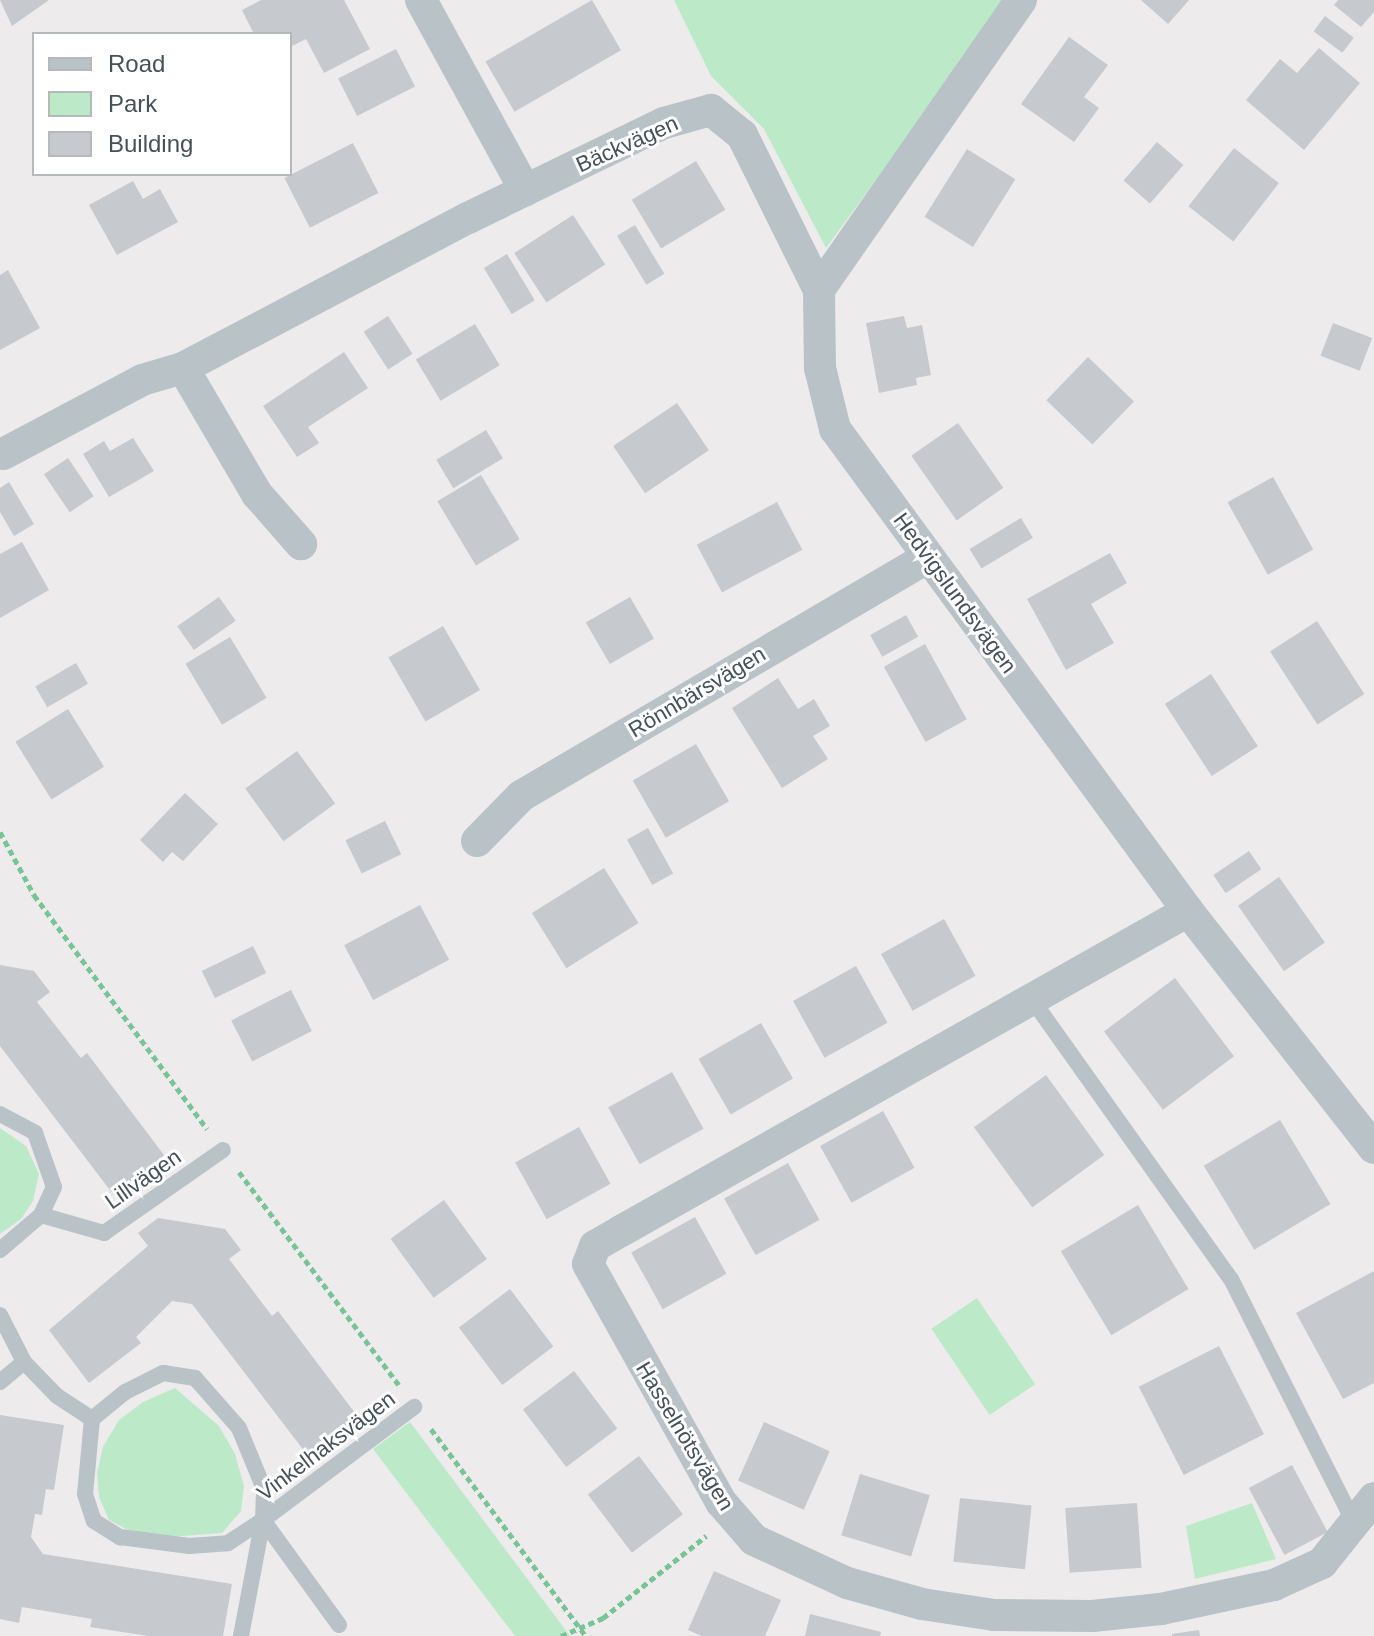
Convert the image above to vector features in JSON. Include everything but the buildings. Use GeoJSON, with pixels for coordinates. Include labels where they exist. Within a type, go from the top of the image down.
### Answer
{"type":"FeatureCollection","features":[{"type":"Feature","properties":{"kind":"street"},"geometry":{"type":"LineString","coordinates":[[421,0],[525,190]]}},
{"type":"Feature","properties":{"kind":"street"},"geometry":{"type":"LineString","coordinates":[[819,290],[1021,0]]}},
{"type":"Feature","properties":{"kind":"street","name":"Bäckvägen"},"geometry":{"type":"LineString","coordinates":[[3,454],[142,380],[183,368],[525,190],[664,123],[711,110],[742,135],[819,290]]}},
{"type":"Feature","properties":{"kind":"street","name":"Hedvigslundsvägen"},"geometry":{"type":"LineString","coordinates":[[819,290],[820,368],[835,429],[1188,911],[1374,1148]]}},
{"type":"Feature","properties":{"kind":"street"},"geometry":{"type":"LineString","coordinates":[[183,368],[257,494],[301,544]]}},
{"type":"Feature","properties":{"kind":"street","name":"Rönnbärsvägen"},"geometry":{"type":"LineString","coordinates":[[477,841],[521,796],[928,557]]}},
{"type":"Feature","properties":{"kind":"street","name":"Hasselnötsvägen"},"geometry":{"type":"LineString","coordinates":[[1188,911],[595,1246],[588,1264],[732,1516],[754,1540],[847,1583],[922,1604],[994,1615],[1092,1616],[1223,1598],[1274,1585],[1322,1563],[1364,1510]]}},
{"type":"Feature","properties":{"kind":"lane","name":"Hasselnötsvägen"},"geometry":{"type":"LineString","coordinates":[[1031,998],[1231,1279],[1364,1510]]}},
{"type":"Feature","properties":{"kind":"lane"},"geometry":{"type":"LineString","coordinates":[[0,1114],[35,1133],[51,1168],[54,1187],[41,1215],[0,1250]]}},
{"type":"Feature","properties":{"kind":"lane","name":"Lillvägen"},"geometry":{"type":"LineString","coordinates":[[41,1215],[104,1233],[223,1150]]}},
{"type":"Feature","properties":{"kind":"lane"},"geometry":{"type":"LineString","coordinates":[[0,1315],[24,1362],[57,1396],[92,1419]]}},
{"type":"Feature","properties":{"kind":"lane"},"geometry":{"type":"LineString","coordinates":[[0,1382],[24,1362]]}},
{"type":"Feature","properties":{"kind":"lane","name":"Vinkelhaksvägen"},"geometry":{"type":"LineString","coordinates":[[241,1636],[263,1520],[264,1489],[255,1457],[233,1419],[195,1378],[163,1373],[125,1392],[92,1419],[85,1494],[94,1521],[120,1537],[189,1546],[228,1543],[263,1520],[414,1407]]}},
{"type":"Feature","properties":{"kind":"lane","name":"Vinkelhaksvägen"},"geometry":{"type":"LineString","coordinates":[[263,1520],[339,1625]]}},
{"type":"Feature","properties":{"kind":"path"},"geometry":{"type":"LineString","coordinates":[[0,832],[34,895],[586,1636]]}},
{"type":"Feature","properties":{"kind":"path"},"geometry":{"type":"LineString","coordinates":[[561,1636],[603,1618],[732,1516]]}},
{"type":"Feature","properties":{"kind":"green space"},"geometry":{"type":"Polygon","coordinates":[[[674,0],[1008,0],[826,248],[764,129],[711,76],[674,0]]]}},
{"type":"Feature","properties":{"kind":"green space"},"geometry":{"type":"Polygon","coordinates":[[[0,1128],[26,1146],[39,1174],[33,1201],[21,1219],[0,1234],[0,1128]]]}},
{"type":"Feature","properties":{"kind":"green space"},"geometry":{"type":"Polygon","coordinates":[[[977,1298],[1035,1384],[990,1415],[931,1329],[977,1298]]]}},
{"type":"Feature","properties":{"kind":"green space"},"geometry":{"type":"Polygon","coordinates":[[[175,1388],[219,1426],[235,1454],[244,1486],[241,1511],[222,1533],[157,1538],[126,1529],[109,1520],[99,1497],[97,1473],[103,1447],[119,1420],[143,1402],[175,1388]]]}},
{"type":"Feature","properties":{"kind":"green space"},"geometry":{"type":"Polygon","coordinates":[[[410,1422],[570,1636],[515,1636],[373,1449],[410,1422]]]}},
{"type":"Feature","properties":{"kind":"green space"},"geometry":{"type":"Polygon","coordinates":[[[1252,1503],[1276,1559],[1195,1579],[1186,1526],[1252,1503]]]}}]}
